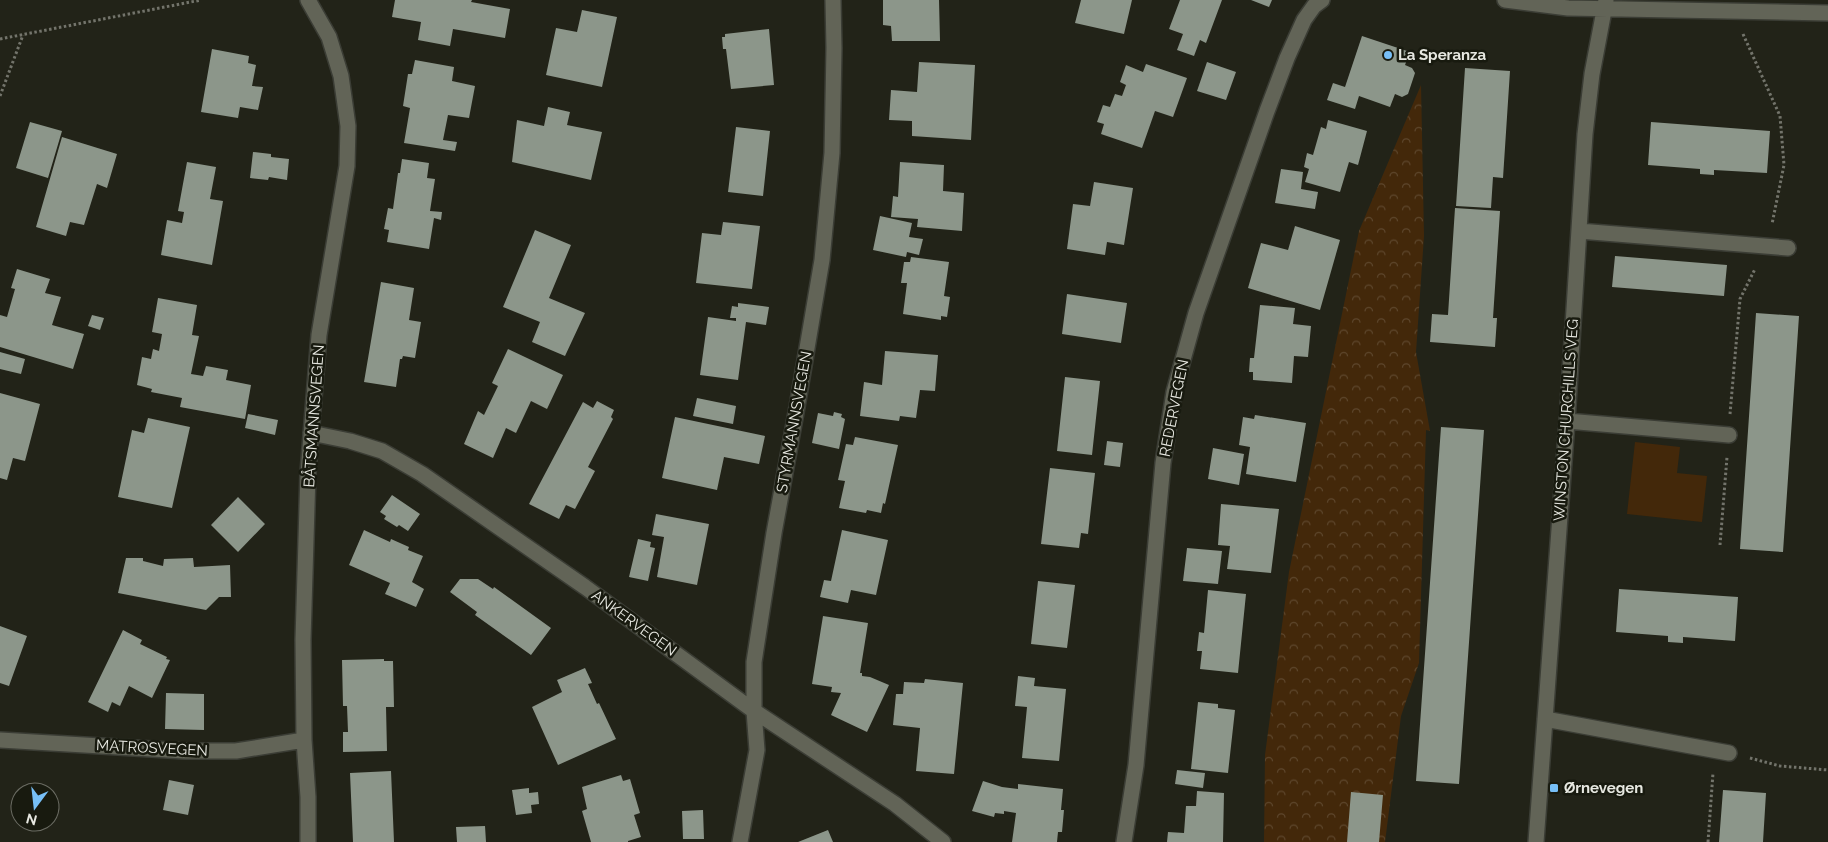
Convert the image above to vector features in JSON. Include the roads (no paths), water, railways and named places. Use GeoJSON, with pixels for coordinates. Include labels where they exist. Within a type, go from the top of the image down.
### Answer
{"type":"FeatureCollection","features":[{"type":"Feature","properties":{"kind":"street","name":"BÅTSMANNSVEGEN"},"geometry":{"type":"LineString","coordinates":[[308,0],[329,37],[341,76],[348,126],[347,166],[319,335],[311,433],[303,640],[308,842]]}},
{"type":"Feature","properties":{"kind":"street","name":"STYRMANNSVEGEN"},"geometry":{"type":"LineString","coordinates":[[740,842],[757,750],[754,711],[754,662],[772,543],[822,260],[832,154],[834,48],[832,0]]}},
{"type":"Feature","properties":{"kind":"street","name":"REDERVEGEN"},"geometry":{"type":"LineString","coordinates":[[1124,842],[1136,765],[1163,464],[1174,392],[1196,313],[1287,58],[1304,20],[1314,6],[1322,0]]}},
{"type":"Feature","properties":{"kind":"street"},"geometry":{"type":"LineString","coordinates":[[1505,0],[1568,8],[1605,4],[1733,11],[1828,13]]}},
{"type":"Feature","properties":{"kind":"street","name":"WINSTON CHURCHILLS VEG"},"geometry":{"type":"LineString","coordinates":[[1536,842],[1585,134],[1592,74],[1605,4]]}},
{"type":"Feature","properties":{"kind":"street"},"geometry":{"type":"LineString","coordinates":[[1579,230],[1788,248]]}},
{"type":"Feature","properties":{"kind":"street"},"geometry":{"type":"LineString","coordinates":[[1566,421],[1729,435]]}},
{"type":"Feature","properties":{"kind":"street","name":"ANKERVEGEN"},"geometry":{"type":"LineString","coordinates":[[311,433],[350,440],[382,451],[422,474],[584,587],[754,711],[895,804],[943,842]]}},
{"type":"Feature","properties":{"kind":"street"},"geometry":{"type":"LineString","coordinates":[[1545,719],[1729,753]]}},
{"type":"Feature","properties":{"kind":"street","name":"MATROSVEGEN"},"geometry":{"type":"LineString","coordinates":[[0,740],[185,750],[236,750],[304,740]]}},
{"type":"Feature","properties":{"kind":"place","name":"La Speranza"},"geometry":{"type":"Point","coordinates":[1388,55]}},
{"type":"Feature","properties":{"kind":"place","name":"Ørnevegen"},"geometry":{"type":"Point","coordinates":[1554,788]}}]}
